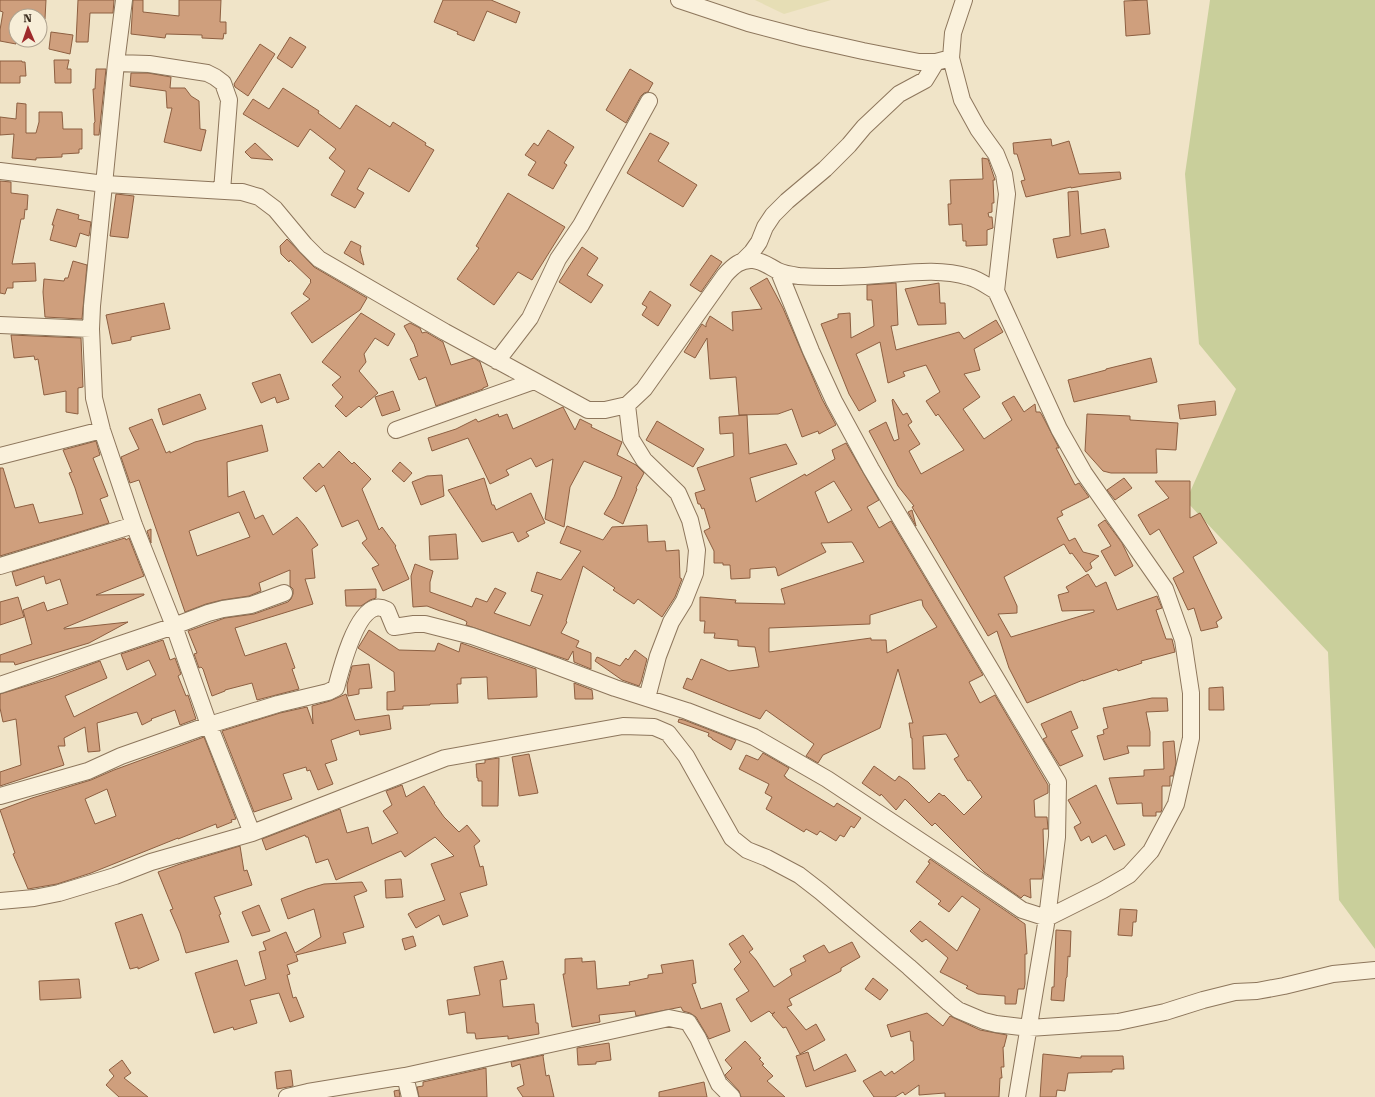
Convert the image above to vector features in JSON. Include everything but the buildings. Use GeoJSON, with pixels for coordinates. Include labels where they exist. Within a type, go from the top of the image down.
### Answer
{"type":"FeatureCollection","features":[{"type":"Feature","properties":{"kind":"street"},"geometry":{"type":"LineString","coordinates":[[124,0],[116,63],[91,329],[94,398],[102,430],[134,525],[174,626],[209,725],[252,833]]}},
{"type":"Feature","properties":{"kind":"street"},"geometry":{"type":"LineString","coordinates":[[679,0],[748,23],[805,38],[919,62],[944,60]]}},
{"type":"Feature","properties":{"kind":"street"},"geometry":{"type":"LineString","coordinates":[[0,171],[105,184],[242,192],[259,197],[275,209],[304,245],[319,259],[432,325],[588,410],[605,410],[628,405],[644,389],[725,275],[733,266],[743,261],[752,252],[773,215],[787,201],[825,169],[849,145],[864,127],[899,94],[925,80],[944,60],[964,0]]}},
{"type":"Feature","properties":{"kind":"street"},"geometry":{"type":"LineString","coordinates":[[0,796],[88,771],[121,756],[209,725],[278,704],[328,692],[336,688],[348,644],[358,626],[367,613],[374,608],[381,607],[387,610],[394,627],[425,624],[472,636],[615,688],[687,711],[754,737],[827,779],[1022,910],[1047,918],[1129,875],[1151,851],[1176,804],[1191,738],[1191,694],[1183,640],[1165,589],[1084,473],[1059,429],[996,291],[1007,194],[1004,174],[996,154],[978,129],[962,100],[944,60]]}},
{"type":"Feature","properties":{"kind":"street"},"geometry":{"type":"LineString","coordinates":[[116,63],[149,64],[207,73],[223,83],[229,100],[222,191]]}},
{"type":"Feature","properties":{"kind":"street"},"geometry":{"type":"LineString","coordinates":[[497,361],[530,318],[558,259],[581,224],[649,101]]}},
{"type":"Feature","properties":{"kind":"street"},"geometry":{"type":"LineString","coordinates":[[743,261],[753,260],[764,263],[779,272],[792,275],[817,277],[937,272],[969,277],[996,291]]}},
{"type":"Feature","properties":{"kind":"street"},"geometry":{"type":"LineString","coordinates":[[779,272],[811,351],[834,401],[871,469],[1058,782],[1058,836],[1047,918],[1017,1097]]}},
{"type":"Feature","properties":{"kind":"street"},"geometry":{"type":"LineString","coordinates":[[0,325],[91,329]]}},
{"type":"Feature","properties":{"kind":"street"},"geometry":{"type":"LineString","coordinates":[[396,430],[534,381]]}},
{"type":"Feature","properties":{"kind":"street"},"geometry":{"type":"LineString","coordinates":[[628,405],[631,439],[644,460],[678,493],[690,520],[697,550],[695,573],[684,601],[671,622],[658,656],[647,698]]}},
{"type":"Feature","properties":{"kind":"street"},"geometry":{"type":"LineString","coordinates":[[0,456],[102,430]]}},
{"type":"Feature","properties":{"kind":"street"},"geometry":{"type":"LineString","coordinates":[[0,566],[134,525]]}},
{"type":"Feature","properties":{"kind":"street"},"geometry":{"type":"LineString","coordinates":[[0,685],[208,613],[250,605],[284,594]]}},
{"type":"Feature","properties":{"kind":"street"},"geometry":{"type":"LineString","coordinates":[[0,901],[34,898],[59,893],[115,876],[151,862],[252,833],[445,758],[623,726],[654,727],[668,733],[686,756],[732,838],[747,850],[767,858],[799,875],[909,967],[949,1004],[958,1010],[984,1021],[1029,1028],[1118,1022],[1165,1012],[1235,992],[1257,991],[1333,974],[1375,970]]}},
{"type":"Feature","properties":{"kind":"street"},"geometry":{"type":"LineString","coordinates":[[287,1097],[308,1092],[405,1076],[669,1018],[688,1022],[698,1038],[719,1084],[732,1097]]}},
{"type":"Feature","properties":{"kind":"street"},"geometry":{"type":"LineString","coordinates":[[405,1076],[410,1097]]}},
{"type":"Feature","properties":{"kind":"shaded area"},"geometry":{"type":"Polygon","coordinates":[[[755,0],[831,0],[784,14],[755,0]]]}},
{"type":"Feature","properties":{"kind":"green space"},"geometry":{"type":"Polygon","coordinates":[[[1210,0],[1375,0],[1375,949],[1339,900],[1328,652],[1186,501],[1236,389],[1199,344],[1185,174],[1210,0]]]}}]}
